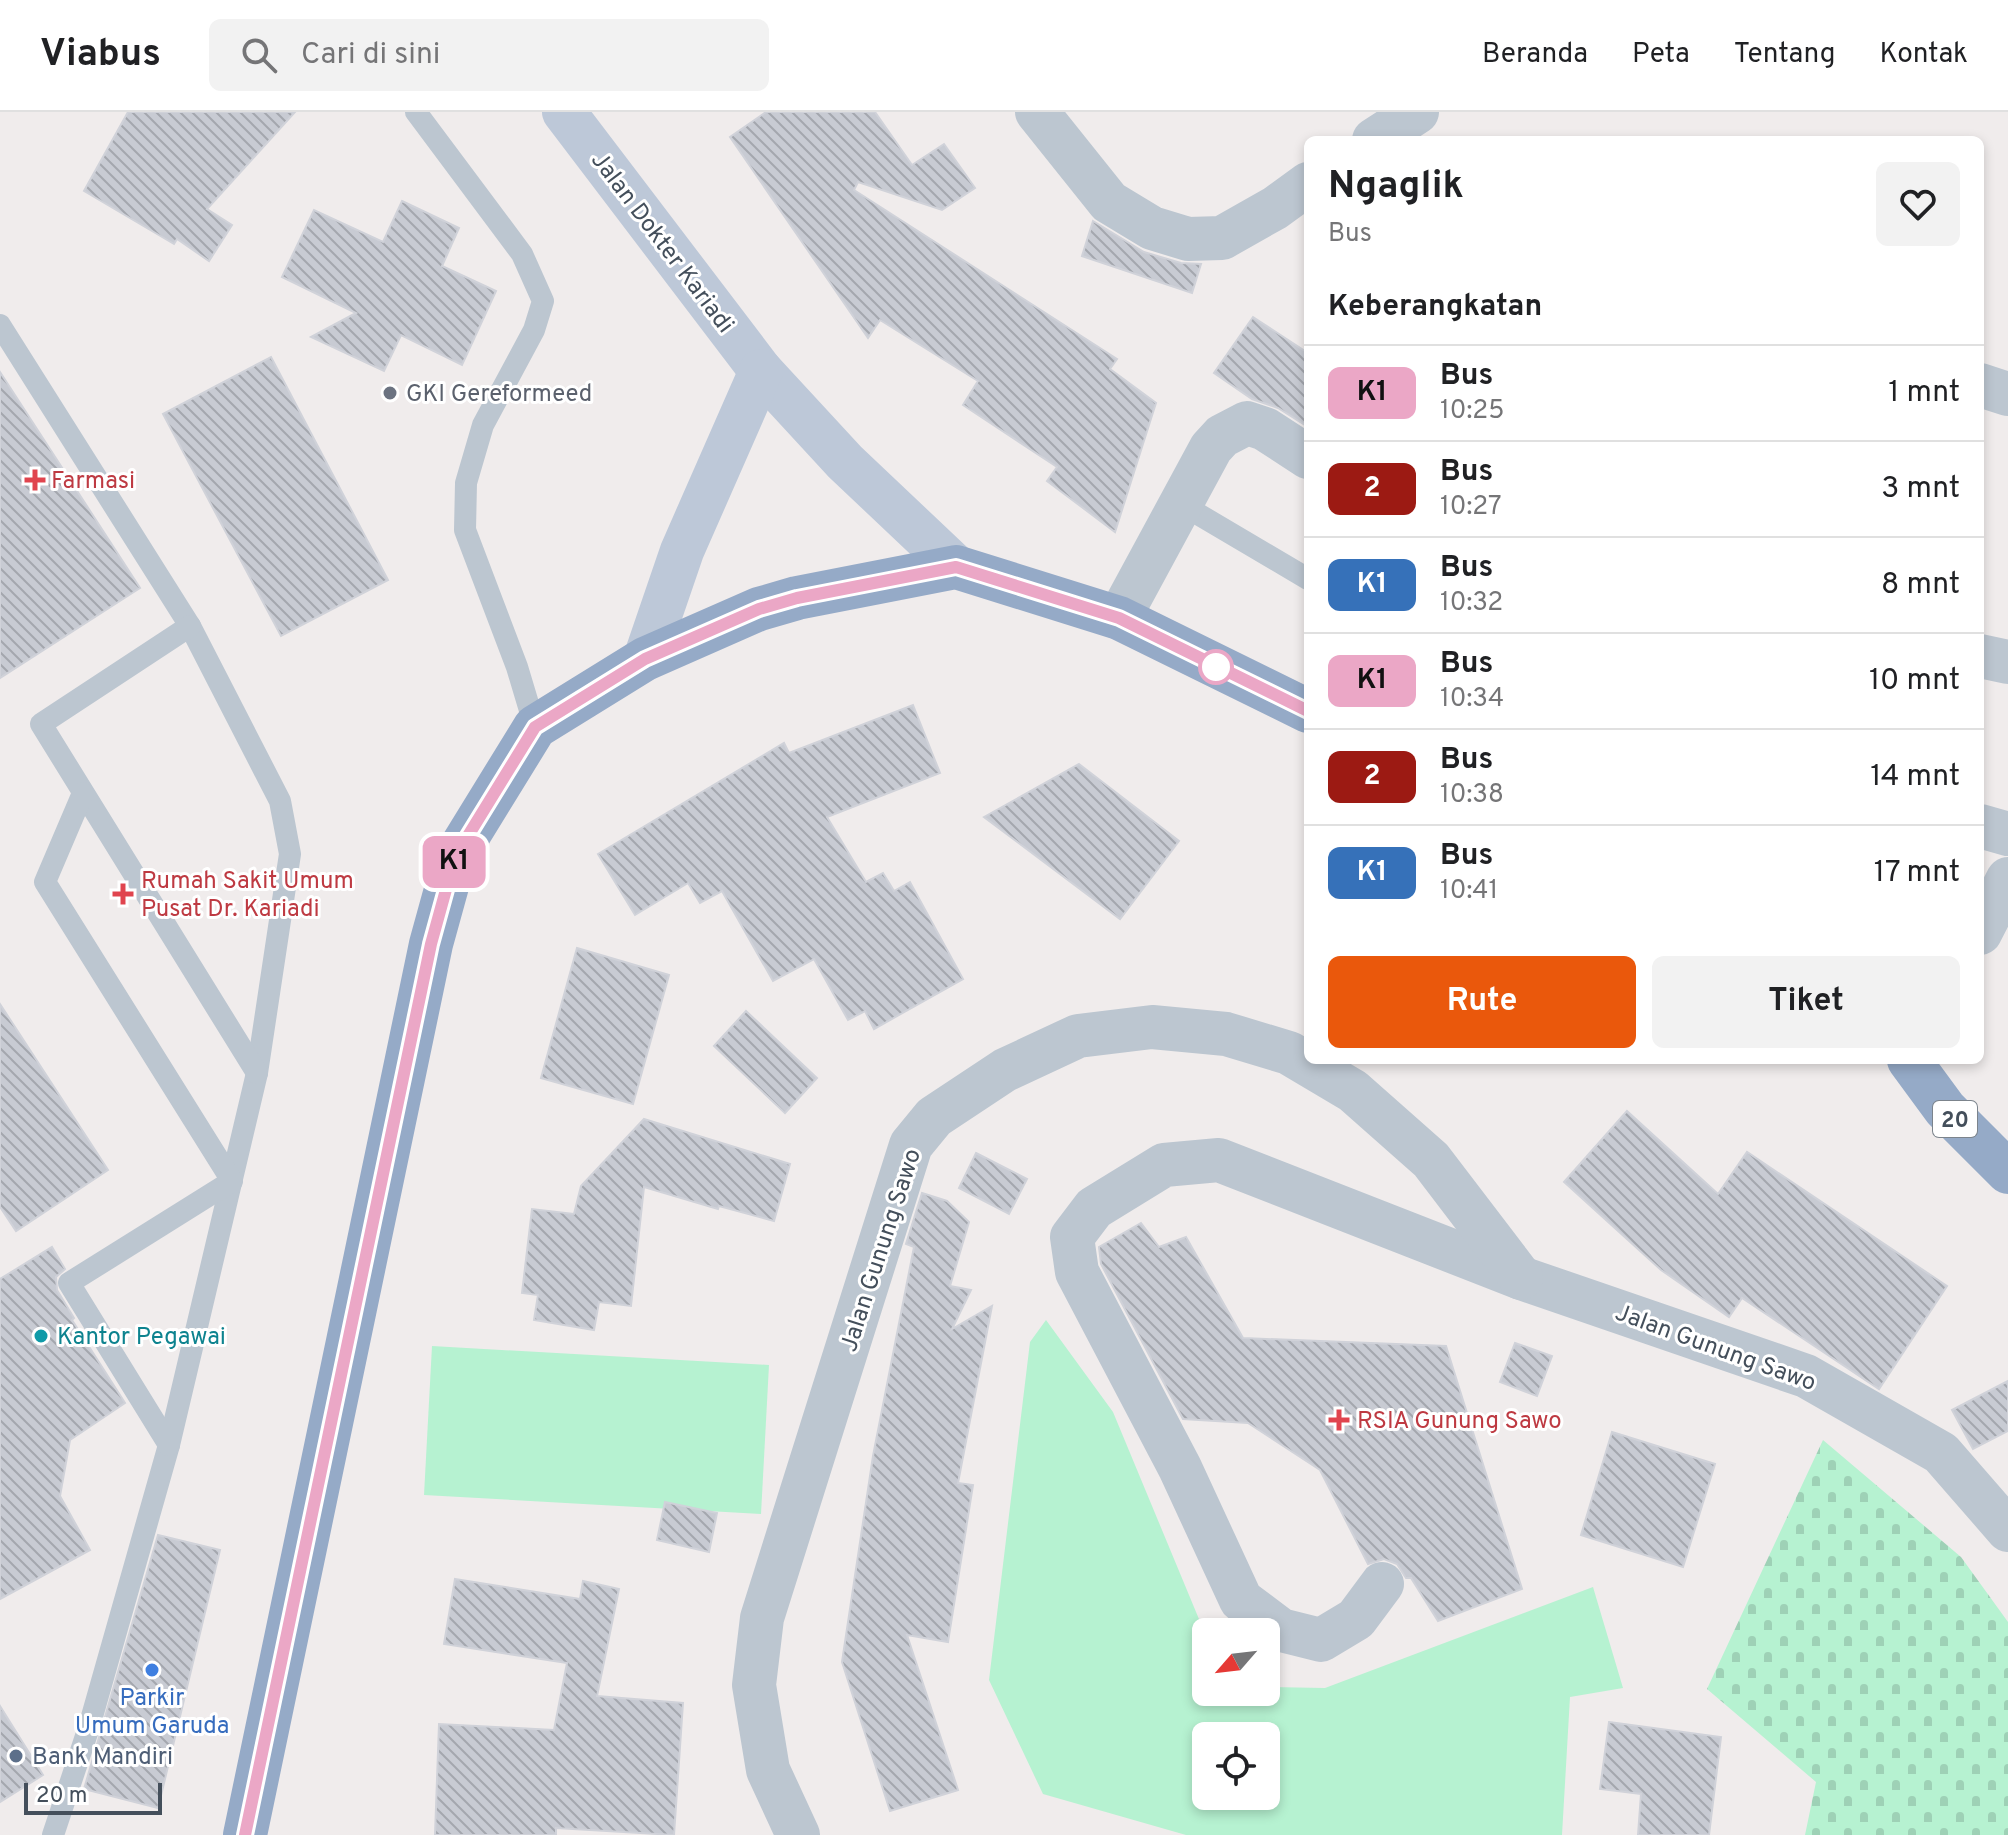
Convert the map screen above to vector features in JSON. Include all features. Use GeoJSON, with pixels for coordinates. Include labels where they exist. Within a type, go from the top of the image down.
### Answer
{"type":"FeatureCollection","features":[{"type":"Feature","properties":{"kind":"highway"},"geometry":{"type":"LineString","coordinates":[[245,1835],[431,944],[455,857],[535,727],[645,659],[759,609],[827,591],[956,567],[1119,618],[1304,709]]}},
{"type":"Feature","properties":{"kind":"highway","name":"20"},"geometry":{"type":"LineString","coordinates":[[1912,1064],[1945,1109],[2008,1172]]}},
{"type":"Feature","properties":{"kind":"main road","name":"Jalan Dokter Kariadi"},"geometry":{"type":"LineString","coordinates":[[564,112],[761,371],[845,462],[956,567]]}},
{"type":"Feature","properties":{"kind":"main road"},"geometry":{"type":"LineString","coordinates":[[645,659],[682,551],[761,371]]}},
{"type":"Feature","properties":{"kind":"street"},"geometry":{"type":"LineString","coordinates":[[1037,112],[1109,202],[1152,228],[1188,239],[1222,238],[1275,208],[1304,187]]}},
{"type":"Feature","properties":{"kind":"street"},"geometry":{"type":"LineString","coordinates":[[1380,136],[1417,112]]}},
{"type":"Feature","properties":{"kind":"street"},"geometry":{"type":"LineString","coordinates":[[1984,386],[2008,394]]}},
{"type":"Feature","properties":{"kind":"street"},"geometry":{"type":"LineString","coordinates":[[1119,618],[1211,448],[1222,436],[1247,423],[1265,429],[1304,454]]}},
{"type":"Feature","properties":{"kind":"street"},"geometry":{"type":"LineString","coordinates":[[1984,657],[2008,662]]}},
{"type":"Feature","properties":{"kind":"street"},"geometry":{"type":"LineString","coordinates":[[1984,827],[2008,834]]}},
{"type":"Feature","properties":{"kind":"street"},"geometry":{"type":"LineString","coordinates":[[1984,925],[2008,879]]}},
{"type":"Feature","properties":{"kind":"street","name":"Jalan Gunung Sawo"},"geometry":{"type":"LineString","coordinates":[[798,1835],[768,1770],[754,1685],[762,1618],[911,1145],[934,1117],[1005,1070],[1078,1036],[1152,1027],[1226,1034],[1289,1053],[1304,1062]]}},
{"type":"Feature","properties":{"kind":"street","name":"Jalan Gunung Sawo"},"geometry":{"type":"LineString","coordinates":[[1308,1064],[1353,1091],[1431,1160],[1521,1278]]}},
{"type":"Feature","properties":{"kind":"street","name":"Jalan Gunung Sawo"},"geometry":{"type":"LineString","coordinates":[[1382,1584],[1356,1619],[1321,1640],[1281,1630],[1241,1600],[1180,1468],[1077,1272],[1072,1237],[1094,1208],[1164,1165],[1219,1160],[1521,1278],[1806,1376],[1941,1453],[2008,1530]]}},
{"type":"Feature","properties":{"kind":"lane"},"geometry":{"type":"LineString","coordinates":[[416,112],[522,254],[543,301],[534,330],[483,425],[466,483],[465,514],[465,530],[517,667],[535,727]]}},
{"type":"Feature","properties":{"kind":"lane"},"geometry":{"type":"LineString","coordinates":[[0,325],[190,626],[280,801],[290,854],[257,1073],[169,1445],[89,1727],[53,1835]]}},
{"type":"Feature","properties":{"kind":"lane"},"geometry":{"type":"LineString","coordinates":[[1181,504],[1304,577]]}},
{"type":"Feature","properties":{"kind":"lane"},"geometry":{"type":"LineString","coordinates":[[190,626],[41,724],[257,1073]]}},
{"type":"Feature","properties":{"kind":"lane"},"geometry":{"type":"LineString","coordinates":[[83,793],[45,882],[232,1181]]}},
{"type":"Feature","properties":{"kind":"lane"},"geometry":{"type":"LineString","coordinates":[[169,1445],[69,1283],[232,1181]]}},
{"type":"Feature","properties":{"kind":"green space"},"geometry":{"type":"Polygon","coordinates":[[[1046,1320],[1113,1412],[1199,1618],[1192,1618],[1192,1706],[1280,1706],[1280,1687],[1325,1688],[1593,1587],[1623,1688],[1570,1697],[1562,1835],[1186,1835],[1043,1794],[989,1680],[1030,1342],[1046,1320]]]}},
{"type":"Feature","properties":{"kind":"green space"},"geometry":{"type":"Polygon","coordinates":[[[432,1346],[769,1365],[761,1514],[424,1495],[432,1346]]]}},
{"type":"Feature","properties":{"kind":"green space"},"geometry":{"type":"Polygon","coordinates":[[[1823,1440],[1961,1557],[2008,1622],[2008,1835],[1805,1835],[1816,1782],[1707,1689],[1823,1440]]]}},
{"type":"Feature","properties":{"kind":"building"},"geometry":{"type":"Polygon","coordinates":[[[128,112],[295,112],[207,209],[232,225],[209,261],[177,239],[174,244],[84,191],[128,112]]]}},
{"type":"Feature","properties":{"kind":"building"},"geometry":{"type":"Polygon","coordinates":[[[766,112],[875,112],[912,165],[944,144],[975,188],[942,210],[858,182],[854,190],[1117,359],[1110,369],[1156,403],[1115,532],[1047,481],[1057,467],[963,405],[978,381],[880,320],[868,338],[730,137],[766,112]]]}},
{"type":"Feature","properties":{"kind":"building"},"geometry":{"type":"Polygon","coordinates":[[[402,201],[459,228],[442,266],[496,291],[462,365],[401,335],[384,371],[311,337],[356,313],[282,277],[314,210],[383,242],[402,201]]]}},
{"type":"Feature","properties":{"kind":"building"},"geometry":{"type":"Polygon","coordinates":[[[1093,221],[1144,252],[1181,263],[1201,264],[1192,293],[1082,256],[1093,221]]]}},
{"type":"Feature","properties":{"kind":"building"},"geometry":{"type":"Polygon","coordinates":[[[1253,317],[1304,350],[1304,424],[1278,408],[1252,399],[1214,373],[1253,317]]]}},
{"type":"Feature","properties":{"kind":"building"},"geometry":{"type":"Polygon","coordinates":[[[271,357],[388,580],[281,636],[163,414],[271,357]]]}},
{"type":"Feature","properties":{"kind":"building","name":"Farmasi"},"geometry":{"type":"Polygon","coordinates":[[[0,372],[140,588],[0,678],[0,372]]]}},
{"type":"Feature","properties":{"kind":"building"},"geometry":{"type":"Polygon","coordinates":[[[913,705],[940,773],[827,817],[866,882],[883,873],[894,891],[910,882],[963,979],[874,1029],[865,1011],[848,1020],[814,959],[773,981],[722,891],[700,903],[688,883],[635,915],[598,854],[784,743],[789,753],[913,705]]]}},
{"type":"Feature","properties":{"kind":"building"},"geometry":{"type":"Polygon","coordinates":[[[1079,764],[1179,841],[1120,919],[984,817],[1079,764]]]}},
{"type":"Feature","properties":{"kind":"building"},"geometry":{"type":"Polygon","coordinates":[[[577,948],[669,975],[633,1104],[541,1078],[577,948]]]}},
{"type":"Feature","properties":{"kind":"building"},"geometry":{"type":"Polygon","coordinates":[[[0,1004],[108,1170],[16,1231],[0,1207],[0,1004]]]}},
{"type":"Feature","properties":{"kind":"building"},"geometry":{"type":"Polygon","coordinates":[[[746,1011],[817,1078],[785,1113],[714,1046],[746,1011]]]}},
{"type":"Feature","properties":{"kind":"building"},"geometry":{"type":"Polygon","coordinates":[[[1627,1111],[1718,1194],[1747,1152],[1947,1286],[1879,1389],[1742,1298],[1729,1317],[1661,1270],[1564,1182],[1627,1111]]]}},
{"type":"Feature","properties":{"kind":"building"},"geometry":{"type":"Polygon","coordinates":[[[644,1119],[790,1164],[774,1221],[719,1206],[718,1209],[644,1187],[631,1306],[599,1302],[594,1330],[534,1320],[538,1295],[522,1293],[532,1209],[574,1214],[581,1186],[644,1119]]]}},
{"type":"Feature","properties":{"kind":"building"},"geometry":{"type":"Polygon","coordinates":[[[976,1153],[1027,1179],[1009,1214],[959,1188],[976,1153]]]}},
{"type":"Feature","properties":{"kind":"building"},"geometry":{"type":"Polygon","coordinates":[[[922,1193],[947,1201],[969,1222],[950,1286],[971,1290],[952,1329],[992,1306],[958,1483],[973,1485],[948,1642],[907,1635],[958,1790],[890,1811],[842,1662],[873,1456],[914,1247],[906,1244],[922,1193]]]}},
{"type":"Feature","properties":{"kind":"building","name":"RSIA Gunung Sawo"},"geometry":{"type":"Polygon","coordinates":[[[1141,1223],[1159,1247],[1186,1237],[1243,1338],[1446,1346],[1522,1589],[1438,1621],[1411,1578],[1406,1578],[1397,1564],[1384,1559],[1368,1564],[1320,1470],[1248,1423],[1183,1419],[1101,1264],[1099,1247],[1141,1223]]]}},
{"type":"Feature","properties":{"kind":"building"},"geometry":{"type":"Polygon","coordinates":[[[52,1247],[65,1269],[56,1277],[57,1290],[74,1318],[72,1320],[125,1403],[70,1440],[60,1496],[90,1550],[0,1599],[0,1279],[52,1247]]]}},
{"type":"Feature","properties":{"kind":"building"},"geometry":{"type":"Polygon","coordinates":[[[1515,1343],[1552,1356],[1537,1396],[1500,1382],[1515,1343]]]}},
{"type":"Feature","properties":{"kind":"building"},"geometry":{"type":"Polygon","coordinates":[[[2008,1381],[2008,1431],[1973,1449],[1952,1410],[2008,1381]]]}},
{"type":"Feature","properties":{"kind":"building"},"geometry":{"type":"Polygon","coordinates":[[[1612,1432],[1715,1464],[1683,1567],[1581,1535],[1612,1432]]]}},
{"type":"Feature","properties":{"kind":"building"},"geometry":{"type":"Polygon","coordinates":[[[665,1502],[717,1513],[709,1552],[657,1540],[665,1502]]]}},
{"type":"Feature","properties":{"kind":"building","name":"Parkir Umum Garuda"},"geometry":{"type":"Polygon","coordinates":[[[158,1535],[220,1550],[158,1808],[84,1789],[158,1535]]]}},
{"type":"Feature","properties":{"kind":"building"},"geometry":{"type":"Polygon","coordinates":[[[455,1579],[580,1599],[583,1581],[619,1589],[597,1696],[683,1703],[674,1835],[556,1828],[556,1835],[435,1835],[439,1724],[554,1730],[567,1663],[444,1644],[455,1579]]]}},
{"type":"Feature","properties":{"kind":"building","name":"Bank Mandiri"},"geometry":{"type":"Polygon","coordinates":[[[0,1706],[43,1775],[0,1802],[0,1706]]]}},
{"type":"Feature","properties":{"kind":"building"},"geometry":{"type":"Polygon","coordinates":[[[1609,1722],[1721,1737],[1709,1835],[1638,1835],[1641,1794],[1600,1789],[1609,1722]]]}},
{"type":"Feature","properties":{"kind":"bus line","name":"K1"},"geometry":{"type":"LineString","coordinates":[[245,1835],[431,944],[455,857],[535,727],[645,659],[759,609],[827,591],[956,567],[1119,618],[1304,709]]}},
{"type":"Feature","properties":{"kind":"place","name":"GKI Gereformeed"},"geometry":{"type":"Point","coordinates":[390,393]}},
{"type":"Feature","properties":{"kind":"place","name":"Farmasi"},"geometry":{"type":"Point","coordinates":[35,480]}},
{"type":"Feature","properties":{"kind":"place","name":"Rumah Sakit Umum Pusat Dr. Kariadi"},"geometry":{"type":"Point","coordinates":[123,894]}},
{"type":"Feature","properties":{"kind":"place","name":"Kantor Pegawai"},"geometry":{"type":"Point","coordinates":[41,1336]}},
{"type":"Feature","properties":{"kind":"place","name":"RSIA Gunung Sawo"},"geometry":{"type":"Point","coordinates":[1339,1420]}},
{"type":"Feature","properties":{"kind":"place","name":"Parkir Umum Garuda"},"geometry":{"type":"Point","coordinates":[152,1670]}},
{"type":"Feature","properties":{"kind":"place","name":"Bank Mandiri"},"geometry":{"type":"Point","coordinates":[16,1756]}}]}
